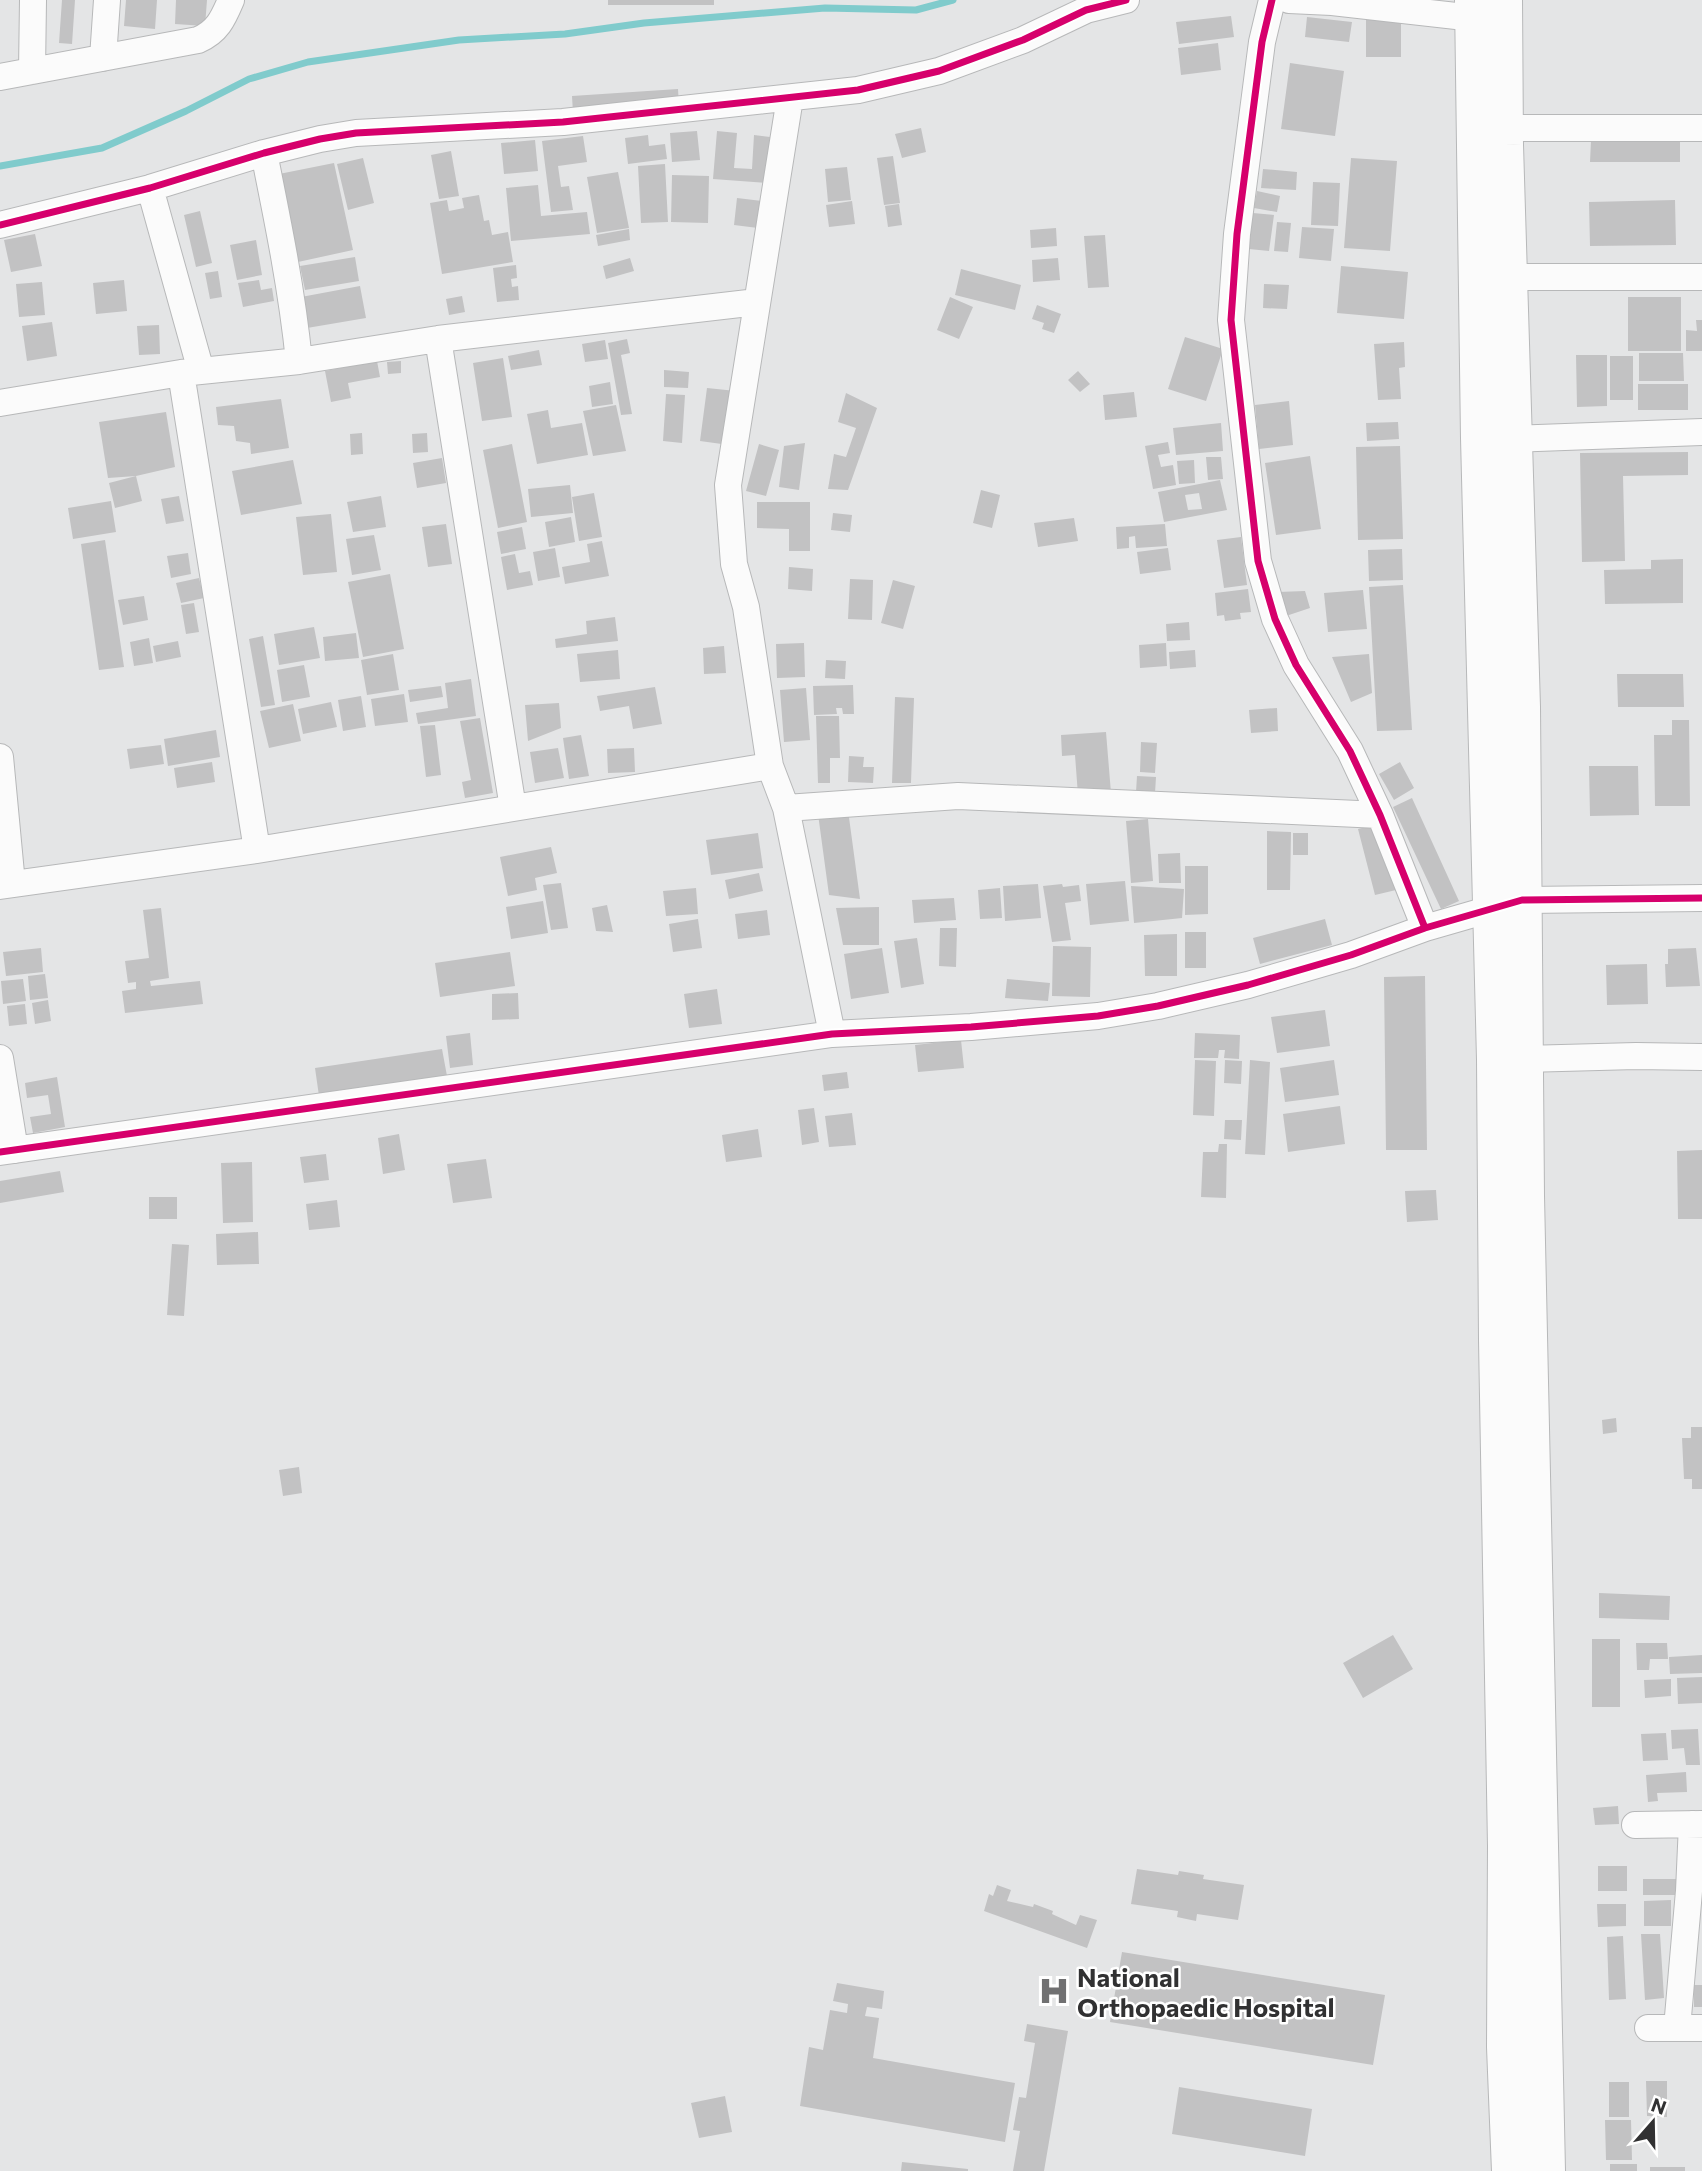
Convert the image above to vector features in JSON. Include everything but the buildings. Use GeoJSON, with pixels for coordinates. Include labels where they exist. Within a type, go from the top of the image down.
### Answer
{"type":"FeatureCollection","features":[{"type":"Feature","properties":{"kind":"main road"},"geometry":{"type":"LineString","coordinates":[[1484,6],[1504,128],[1521,708],[1496,1059],[1498,1366],[1506,1791],[1506,2047],[1511,2171]]}},
{"type":"Feature","properties":{"kind":"main road"},"geometry":{"type":"LineString","coordinates":[[1484,6],[1480,438],[1507,904],[1524,1059],[1546,2171]]}},
{"type":"Feature","properties":{"kind":"street"},"geometry":{"type":"LineString","coordinates":[[32,71],[33,0]]}},
{"type":"Feature","properties":{"kind":"street"},"geometry":{"type":"LineString","coordinates":[[103,58],[107,0]]}},
{"type":"Feature","properties":{"kind":"street"},"geometry":{"type":"LineString","coordinates":[[0,77],[198,40],[212,34],[224,17],[231,0]]}},
{"type":"Feature","properties":{"kind":"street"},"geometry":{"type":"LineString","coordinates":[[0,225],[150,188],[320,139],[356,134],[563,122],[858,90],[939,71],[1023,40],[1086,10],[1126,0]]}},
{"type":"Feature","properties":{"kind":"street"},"geometry":{"type":"LineString","coordinates":[[1272,0],[1262,43],[1237,234],[1231,320],[1258,561],[1275,619],[1296,665],[1350,751],[1380,815],[1424,928]]}},
{"type":"Feature","properties":{"kind":"street"},"geometry":{"type":"LineString","coordinates":[[1289,0],[1484,6]]}},
{"type":"Feature","properties":{"kind":"street"},"geometry":{"type":"LineString","coordinates":[[790,98],[728,485],[734,565],[746,607],[770,766],[786,808],[832,1034]]}},
{"type":"Feature","properties":{"kind":"street"},"geometry":{"type":"LineString","coordinates":[[1504,128],[1702,128]]}},
{"type":"Feature","properties":{"kind":"street"},"geometry":{"type":"LineString","coordinates":[[264,153],[285,253],[299,361]]}},
{"type":"Feature","properties":{"kind":"street"},"geometry":{"type":"LineString","coordinates":[[150,188],[191,372],[257,850]]}},
{"type":"Feature","properties":{"kind":"street"},"geometry":{"type":"LineString","coordinates":[[1508,278],[1702,277]]}},
{"type":"Feature","properties":{"kind":"street"},"geometry":{"type":"LineString","coordinates":[[0,403],[191,372],[299,361],[438,339],[757,302]]}},
{"type":"Feature","properties":{"kind":"street"},"geometry":{"type":"LineString","coordinates":[[438,339],[513,808]]}},
{"type":"Feature","properties":{"kind":"street"},"geometry":{"type":"LineString","coordinates":[[1513,439],[1702,432]]}},
{"type":"Feature","properties":{"kind":"street"},"geometry":{"type":"LineString","coordinates":[[0,757],[6,885],[257,850],[770,766]]}},
{"type":"Feature","properties":{"kind":"street"},"geometry":{"type":"LineString","coordinates":[[786,808],[958,796],[1380,815]]}},
{"type":"Feature","properties":{"kind":"street"},"geometry":{"type":"LineString","coordinates":[[0,1058],[8,1151],[832,1034],[971,1027],[1098,1016],[1158,1006],[1274,978],[1351,955],[1424,928],[1507,904],[1702,898]]}},
{"type":"Feature","properties":{"kind":"street"},"geometry":{"type":"LineString","coordinates":[[1524,1059],[1636,1055],[1702,1057]]}},
{"type":"Feature","properties":{"kind":"street"},"geometry":{"type":"LineString","coordinates":[[1635,1825],[1697,1824],[1689,1891],[1690,2028],[1648,2028]]}},
{"type":"Feature","properties":{"kind":"waterway"},"geometry":{"type":"LineString","coordinates":[[0,166],[102,148],[186,111],[249,79],[308,62],[459,40],[565,34],[644,23],[825,8],[916,10],[953,0]]}},
{"type":"Feature","properties":{"kind":"cycle path"},"geometry":{"type":"LineString","coordinates":[[0,225],[150,188],[264,153],[356,133],[563,122],[858,90],[939,71],[1023,40],[1086,10],[1126,0]]}},
{"type":"Feature","properties":{"kind":"cycle path"},"geometry":{"type":"LineString","coordinates":[[1272,0],[1262,42],[1237,234],[1231,320],[1258,561],[1275,619],[1296,665],[1350,751],[1380,815],[1425,928]]}},
{"type":"Feature","properties":{"kind":"cycle path"},"geometry":{"type":"LineString","coordinates":[[0,1152],[832,1034],[971,1027],[1098,1016],[1158,1006],[1248,985],[1522,900],[1702,898]]}},
{"type":"Feature","properties":{"kind":"place","name":"National Orthopaedic Hospital"},"geometry":{"type":"Point","coordinates":[1054,1991]}}]}
